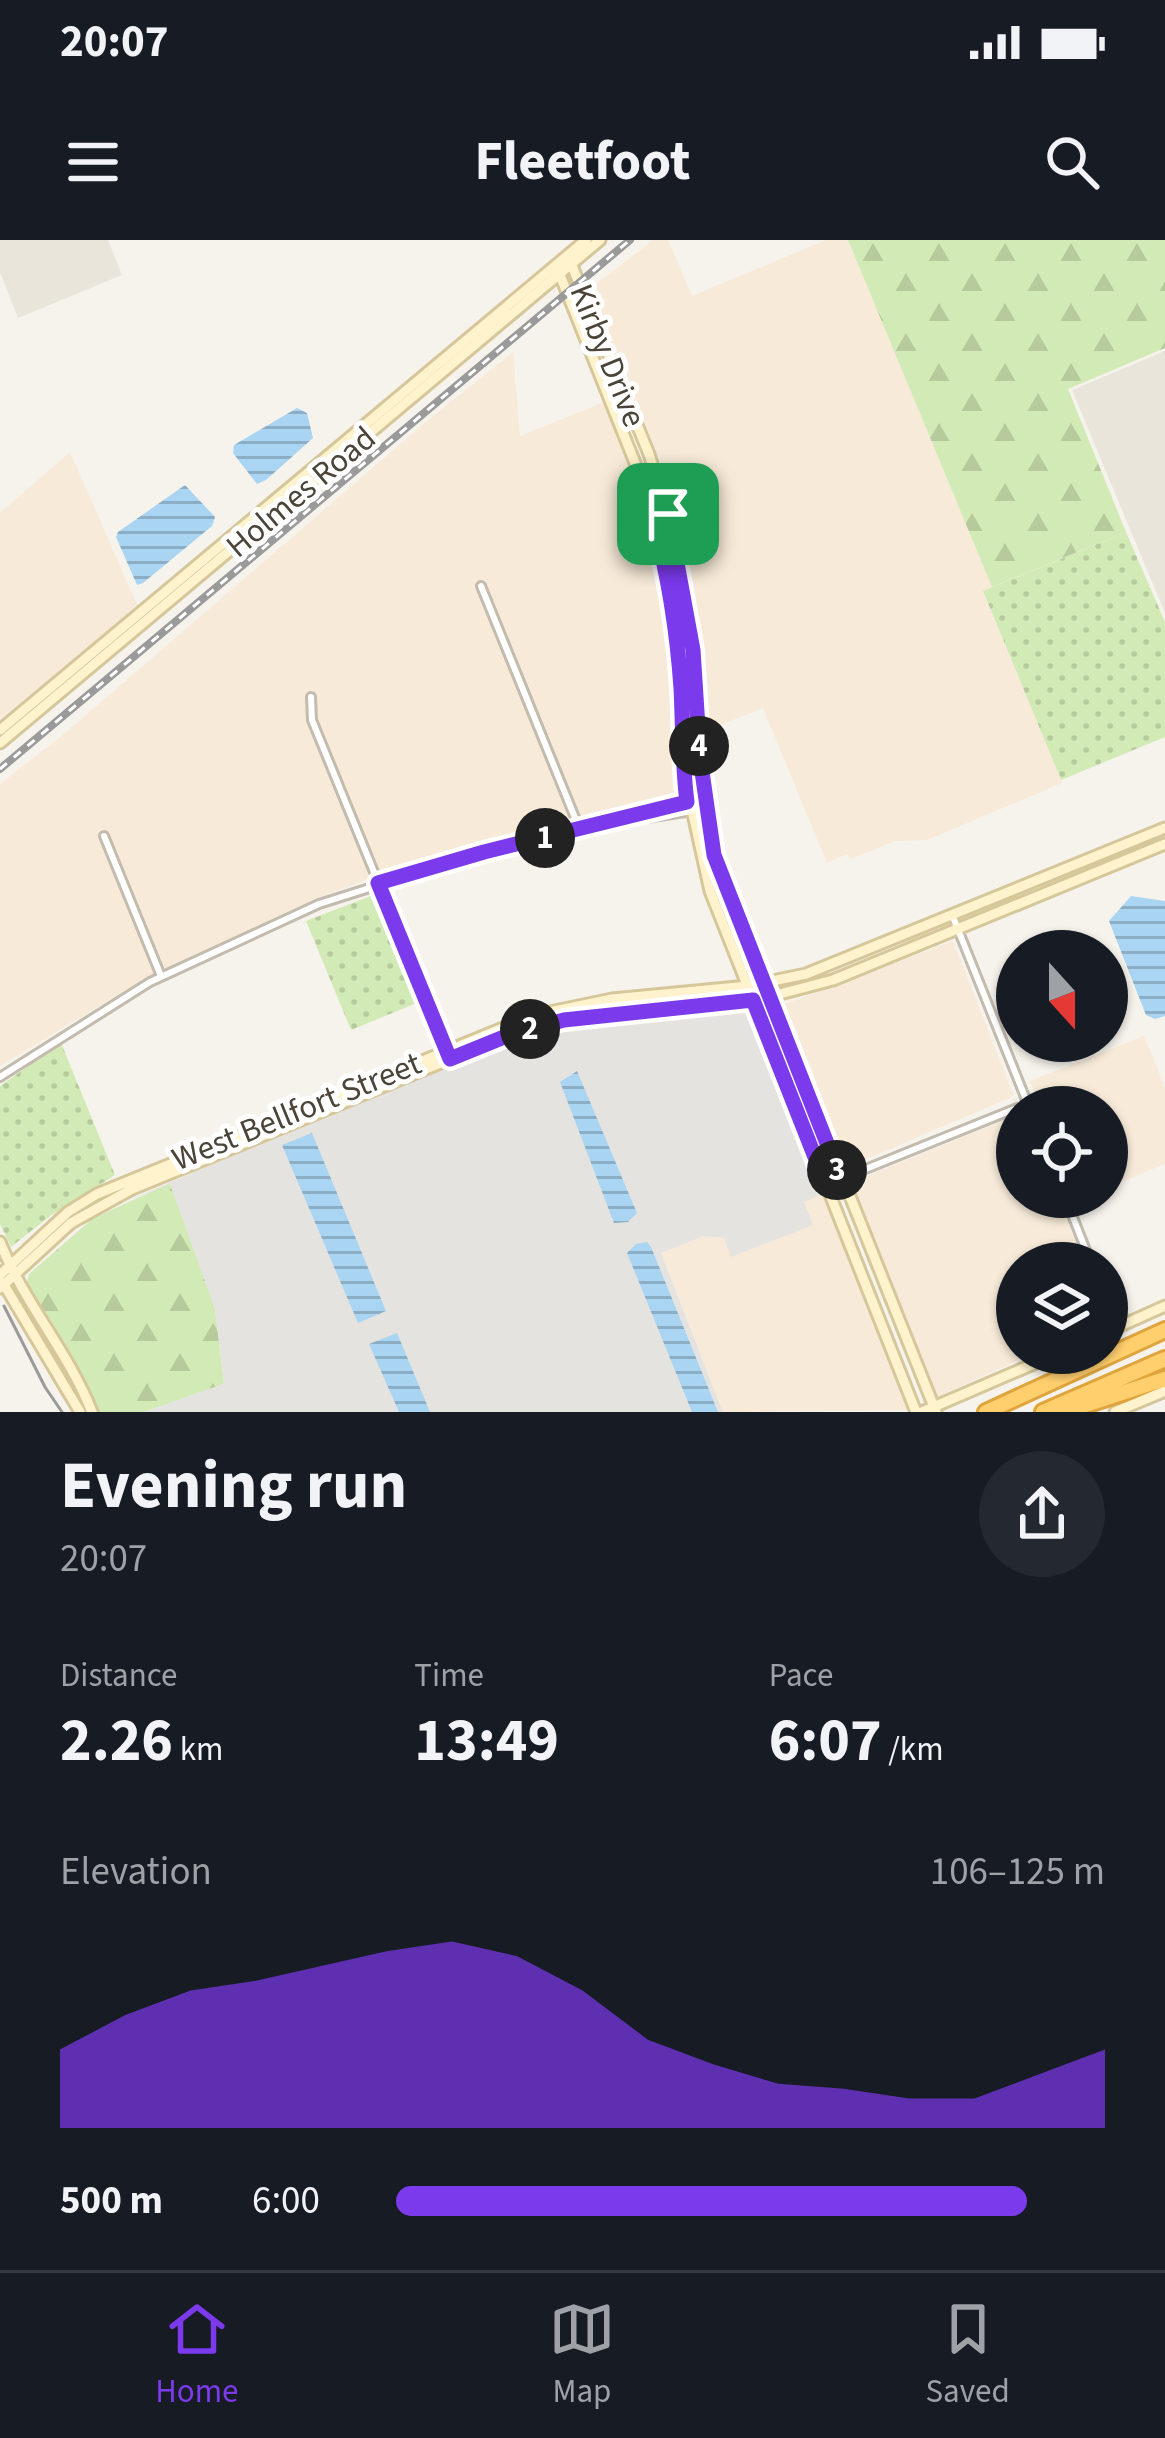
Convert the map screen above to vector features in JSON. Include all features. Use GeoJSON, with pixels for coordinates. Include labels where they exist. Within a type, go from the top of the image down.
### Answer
{"type":"FeatureCollection","features":[{"type":"Feature","properties":{"kind":"highway"},"geometry":{"type":"LineString","coordinates":[[986,1412],[1165,1326]]}},
{"type":"Feature","properties":{"kind":"highway"},"geometry":{"type":"LineString","coordinates":[[1043,1412],[1165,1359]]}},
{"type":"Feature","properties":{"kind":"highway"},"geometry":{"type":"LineString","coordinates":[[1064,1412],[1165,1379]]}},
{"type":"Feature","properties":{"kind":"main road","name":"Holmes Road"},"geometry":{"type":"LineString","coordinates":[[570,261],[586,240]]}},
{"type":"Feature","properties":{"kind":"main road","name":"Holmes Road"},"geometry":{"type":"LineString","coordinates":[[0,743],[255,522],[600,240]]}},
{"type":"Feature","properties":{"kind":"main road","name":"Kirby Drive"},"geometry":{"type":"LineString","coordinates":[[570,261],[668,514],[686,592],[705,806],[721,877],[935,1410]]}},
{"type":"Feature","properties":{"kind":"main road","name":"Kirby Drive"},"geometry":{"type":"LineString","coordinates":[[558,270],[614,404],[653,518],[670,595],[688,807],[710,891],[919,1412]]}},
{"type":"Feature","properties":{"kind":"main road"},"geometry":{"type":"LineString","coordinates":[[614,404],[627,399]]}},
{"type":"Feature","properties":{"kind":"main road"},"geometry":{"type":"LineString","coordinates":[[653,518],[668,514]]}},
{"type":"Feature","properties":{"kind":"main road"},"geometry":{"type":"LineString","coordinates":[[670,595],[686,592]]}},
{"type":"Feature","properties":{"kind":"main road","name":"Holmes Road"},"geometry":{"type":"LineString","coordinates":[[0,730],[123,634]]}},
{"type":"Feature","properties":{"kind":"main road"},"geometry":{"type":"LineString","coordinates":[[681,692],[696,691]]}},
{"type":"Feature","properties":{"kind":"main road","name":"West Bellfort Street"},"geometry":{"type":"LineString","coordinates":[[1,1281],[71,1223],[132,1189],[536,1015],[611,999],[748,986],[806,974],[1165,828]]}},
{"type":"Feature","properties":{"kind":"main road"},"geometry":{"type":"LineString","coordinates":[[1127,844],[1132,858]]}},
{"type":"Feature","properties":{"kind":"main road","name":"West Bellfort Street"},"geometry":{"type":"LineString","coordinates":[[448,1054],[537,1027],[614,1013],[769,997],[867,968],[1165,844]]}},
{"type":"Feature","properties":{"kind":"main road"},"geometry":{"type":"LineString","coordinates":[[1048,878],[1053,891]]}},
{"type":"Feature","properties":{"kind":"main road"},"geometry":{"type":"LineString","coordinates":[[864,953],[867,968]]}},
{"type":"Feature","properties":{"kind":"main road"},"geometry":{"type":"LineString","coordinates":[[722,988],[736,979],[739,963]]}},
{"type":"Feature","properties":{"kind":"main road"},"geometry":{"type":"LineString","coordinates":[[611,999],[614,1013]]}},
{"type":"Feature","properties":{"kind":"main road"},"geometry":{"type":"LineString","coordinates":[[0,1242],[92,1412]]}},
{"type":"Feature","properties":{"kind":"main road"},"geometry":{"type":"LineString","coordinates":[[1,1281],[80,1412]]}},
{"type":"Feature","properties":{"kind":"main road"},"geometry":{"type":"LineString","coordinates":[[874,1309],[890,1302]]}},
{"type":"Feature","properties":{"kind":"main road"},"geometry":{"type":"LineString","coordinates":[[1128,1323],[1165,1306]]}},
{"type":"Feature","properties":{"kind":"main road"},"geometry":{"type":"LineString","coordinates":[[919,1412],[935,1410],[1012,1374]]}},
{"type":"Feature","properties":{"kind":"main road"},"geometry":{"type":"LineString","coordinates":[[1115,1412],[1165,1390]]}},
{"type":"Feature","properties":{"kind":"main road"},"geometry":{"type":"LineString","coordinates":[[952,1412],[966,1394]]}},
{"type":"Feature","properties":{"kind":"street"},"geometry":{"type":"LineString","coordinates":[[481,586],[580,830]]}},
{"type":"Feature","properties":{"kind":"street"},"geometry":{"type":"LineString","coordinates":[[311,697],[312,720],[448,1054]]}},
{"type":"Feature","properties":{"kind":"street"},"geometry":{"type":"LineString","coordinates":[[0,1077],[160,976],[256,930],[378,883],[484,852],[705,806]]}},
{"type":"Feature","properties":{"kind":"street"},"geometry":{"type":"LineString","coordinates":[[104,836],[160,976]]}},
{"type":"Feature","properties":{"kind":"street"},"geometry":{"type":"LineString","coordinates":[[952,917],[1016,1086]]}},
{"type":"Feature","properties":{"kind":"street"},"geometry":{"type":"LineString","coordinates":[[826,1185],[996,1117]]}},
{"type":"Feature","properties":{"kind":"shaded area"},"geometry":{"type":"Polygon","coordinates":[[[0,240],[108,240],[122,275],[18,318],[0,272],[0,240]]]}},
{"type":"Feature","properties":{"kind":"shaded area"},"geometry":{"type":"Polygon","coordinates":[[[653,240],[668,240],[692,296],[826,240],[848,240],[992,587],[983,592],[1062,783],[927,840],[895,841],[827,863],[763,708],[704,731],[703,666],[674,503],[590,289],[653,240]]]}},
{"type":"Feature","properties":{"kind":"shaded area"},"geometry":{"type":"Polygon","coordinates":[[[1165,351],[1165,613],[1072,390],[1165,351]]]}},
{"type":"Feature","properties":{"kind":"shaded area"},"geometry":{"type":"Polygon","coordinates":[[[513,352],[520,436],[607,401],[633,465],[664,578],[677,679],[681,796],[385,873],[315,899],[147,977],[0,1066],[0,784],[513,352]]]}},
{"type":"Feature","properties":{"kind":"shaded area"},"geometry":{"type":"Polygon","coordinates":[[[70,452],[138,607],[0,719],[0,513],[70,452]]]}},
{"type":"Feature","properties":{"kind":"shaded area"},"geometry":{"type":"Polygon","coordinates":[[[953,941],[996,1050],[996,1062],[1001,1062],[1010,1086],[996,1086],[996,1104],[845,1168],[782,1005],[953,941]]]}},
{"type":"Feature","properties":{"kind":"shaded area"},"geometry":{"type":"Polygon","coordinates":[[[745,1006],[753,1014],[823,1194],[804,1202],[813,1225],[731,1257],[724,1238],[704,1236],[661,1253],[723,1412],[144,1412],[224,1384],[215,1309],[170,1184],[117,1205],[474,1053],[536,1033],[618,1017],[745,1006]]]}},
{"type":"Feature","properties":{"kind":"shaded area"},"geometry":{"type":"Polygon","coordinates":[[[1144,1036],[1165,1088],[1165,1164],[1128,1179],[1128,1086],[1032,1086],[1030,1081],[1078,1062],[1128,1062],[1128,1042],[1144,1036]]]}},
{"type":"Feature","properties":{"kind":"shaded area"},"geometry":{"type":"Polygon","coordinates":[[[996,1124],[996,1218],[1066,1218],[1076,1242],[996,1242],[996,1370],[937,1397],[848,1184],[996,1124]]]}},
{"type":"Feature","properties":{"kind":"shaded area"},"geometry":{"type":"Polygon","coordinates":[[[823,1194],[908,1410],[723,1412],[661,1253],[704,1236],[724,1238],[732,1256],[812,1225],[803,1202],[823,1194]]]}},
{"type":"Feature","properties":{"kind":"green space"},"geometry":{"type":"Polygon","coordinates":[[[848,240],[1165,240],[1165,348],[1068,389],[1126,532],[992,587],[848,240]]]}},
{"type":"Feature","properties":{"kind":"green space"},"geometry":{"type":"Polygon","coordinates":[[[1126,532],[1165,622],[1165,737],[1061,780],[983,591],[1126,532]]]}},
{"type":"Feature","properties":{"kind":"green space"},"geometry":{"type":"Polygon","coordinates":[[[376,894],[419,1002],[351,1030],[306,921],[376,894]]]}},
{"type":"Feature","properties":{"kind":"green space"},"geometry":{"type":"Polygon","coordinates":[[[61,1043],[115,1175],[11,1247],[0,1224],[0,1086],[61,1043]]]}},
{"type":"Feature","properties":{"kind":"green space"},"geometry":{"type":"Polygon","coordinates":[[[170,1183],[215,1308],[224,1384],[144,1412],[98,1412],[85,1379],[27,1282],[29,1274],[92,1219],[170,1183]]]}},
{"type":"Feature","properties":{"kind":"water"},"geometry":{"type":"Polygon","coordinates":[[[297,408],[307,413],[313,438],[257,484],[233,453],[234,445],[297,408]]]}},
{"type":"Feature","properties":{"kind":"water"},"geometry":{"type":"Polygon","coordinates":[[[185,485],[215,517],[212,526],[137,585],[118,532],[185,485]]]}},
{"type":"Feature","properties":{"kind":"water"},"geometry":{"type":"Polygon","coordinates":[[[1131,896],[1165,901],[1165,1016],[1146,1015],[1128,969],[1128,930],[1113,930],[1109,921],[1131,896]]]}},
{"type":"Feature","properties":{"kind":"water"},"geometry":{"type":"Polygon","coordinates":[[[577,1071],[637,1213],[628,1222],[614,1223],[560,1082],[577,1071]]]}},
{"type":"Feature","properties":{"kind":"water"},"geometry":{"type":"Polygon","coordinates":[[[312,1133],[386,1311],[358,1323],[282,1145],[312,1133]]]}},
{"type":"Feature","properties":{"kind":"water"},"geometry":{"type":"Polygon","coordinates":[[[647,1242],[718,1412],[692,1412],[627,1253],[647,1242]]]}},
{"type":"Feature","properties":{"kind":"water"},"geometry":{"type":"Polygon","coordinates":[[[397,1333],[430,1412],[399,1412],[369,1344],[397,1333]]]}},
{"type":"Feature","properties":{"kind":"tram line"},"geometry":{"type":"LineString","coordinates":[[4,1306],[62,1412]]}},
{"type":"Feature","properties":{"kind":"railway"},"geometry":{"type":"LineString","coordinates":[[0,769],[630,240]]}},
{"type":"Feature","properties":{"kind":"route"},"geometry":{"type":"LineString","coordinates":[[668,514],[686,592],[705,806],[714,855],[841,1179],[826,1185],[753,1000],[564,1020],[509,1035],[450,1059],[378,883],[687,802],[677,648],[667,569],[653,518],[668,514]]}}]}
